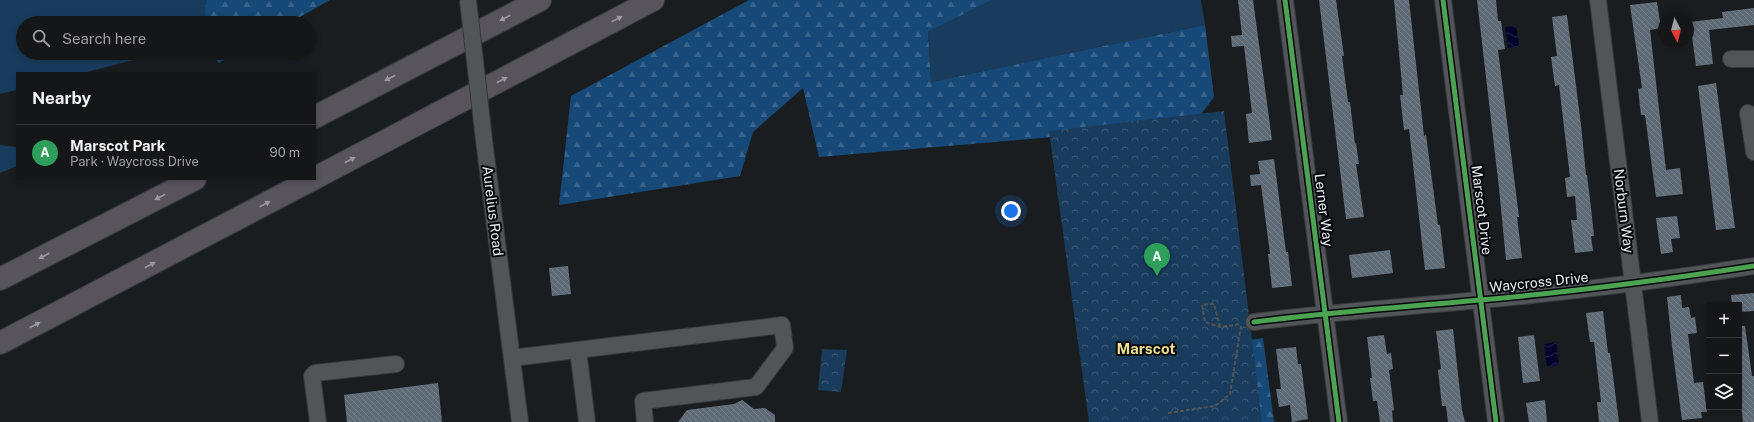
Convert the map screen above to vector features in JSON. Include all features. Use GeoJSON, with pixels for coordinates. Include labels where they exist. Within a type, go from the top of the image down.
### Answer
{"type":"FeatureCollection","features":[{"type":"Feature","properties":{"kind":"highway"},"geometry":{"type":"LineString","coordinates":[[316,116],[540,0]]}},
{"type":"Feature","properties":{"kind":"highway"},"geometry":{"type":"LineString","coordinates":[[316,177],[653,0]]}},
{"type":"Feature","properties":{"kind":"highway"},"geometry":{"type":"LineString","coordinates":[[0,279],[193,180]]}},
{"type":"Feature","properties":{"kind":"highway"},"geometry":{"type":"LineString","coordinates":[[0,343],[310,180]]}},
{"type":"Feature","properties":{"kind":"street","name":"Aurelius Road"},"geometry":{"type":"LineString","coordinates":[[468,0],[484,140],[520,422]]}},
{"type":"Feature","properties":{"kind":"street","name":"Lerner Way"},"geometry":{"type":"LineString","coordinates":[[1285,0],[1339,422]]}},
{"type":"Feature","properties":{"kind":"street","name":"Marscot Drive"},"geometry":{"type":"LineString","coordinates":[[1443,0],[1496,422]]}},
{"type":"Feature","properties":{"kind":"street","name":"Norburn Way"},"geometry":{"type":"LineString","coordinates":[[1598,0],[1650,422]]}},
{"type":"Feature","properties":{"kind":"street"},"geometry":{"type":"LineString","coordinates":[[1731,59],[1754,59]]}},
{"type":"Feature","properties":{"kind":"street"},"geometry":{"type":"LineString","coordinates":[[1748,113],[1754,152]]}},
{"type":"Feature","properties":{"kind":"street","name":"Waycross Drive"},"geometry":{"type":"LineString","coordinates":[[1248,323],[1325,313],[1481,300],[1634,284],[1754,266]]}},
{"type":"Feature","properties":{"kind":"street"},"geometry":{"type":"LineString","coordinates":[[512,358],[782,325],[785,348],[756,387],[643,401],[645,422]]}},
{"type":"Feature","properties":{"kind":"street"},"geometry":{"type":"LineString","coordinates":[[578,350],[587,422]]}},
{"type":"Feature","properties":{"kind":"street"},"geometry":{"type":"LineString","coordinates":[[318,422],[312,376],[315,373],[396,364]]}},
{"type":"Feature","properties":{"kind":"path"},"geometry":{"type":"LineString","coordinates":[[1168,413],[1215,406],[1230,394],[1248,323],[1220,326],[1205,322],[1202,305],[1214,304],[1220,326]]}},
{"type":"Feature","properties":{"kind":"green space"},"geometry":{"type":"Polygon","coordinates":[[[0,0],[206,0],[205,16],[16,16],[16,60],[134,60],[87,72],[16,72],[16,90],[0,94],[0,0]]]}},
{"type":"Feature","properties":{"kind":"green space"},"geometry":{"type":"Polygon","coordinates":[[[206,0],[330,0],[301,16],[205,16],[206,0]]]}},
{"type":"Feature","properties":{"kind":"green space"},"geometry":{"type":"Polygon","coordinates":[[[749,0],[992,0],[928,32],[931,82],[1205,25],[1214,97],[1193,125],[819,157],[803,88],[753,132],[740,176],[559,205],[571,96],[749,0]]]}},
{"type":"Feature","properties":{"kind":"green space"},"geometry":{"type":"Polygon","coordinates":[[[992,0],[1201,0],[1205,25],[931,82],[928,32],[992,0]]]}},
{"type":"Feature","properties":{"kind":"green space"},"geometry":{"type":"Polygon","coordinates":[[[217,60],[224,60],[219,63],[217,60]]]}},
{"type":"Feature","properties":{"kind":"green space"},"geometry":{"type":"Polygon","coordinates":[[[1224,111],[1262,422],[1089,422],[1049,131],[1224,111]]]}},
{"type":"Feature","properties":{"kind":"green space"},"geometry":{"type":"Polygon","coordinates":[[[0,145],[16,147],[16,166],[0,173],[0,145]]]}},
{"type":"Feature","properties":{"kind":"green space"},"geometry":{"type":"Polygon","coordinates":[[[1263,338],[1274,422],[1230,422],[1242,341],[1263,338]]]}},
{"type":"Feature","properties":{"kind":"green space"},"geometry":{"type":"Polygon","coordinates":[[[822,349],[847,350],[841,392],[818,390],[822,349]]]}},
{"type":"Feature","properties":{"kind":"water"},"geometry":{"type":"Polygon","coordinates":[[[1516,26],[1519,46],[1508,48],[1505,27],[1516,26]]]}},
{"type":"Feature","properties":{"kind":"water"},"geometry":{"type":"Polygon","coordinates":[[[1556,342],[1559,365],[1547,366],[1544,344],[1556,342]]]}},
{"type":"Feature","properties":{"kind":"building"},"geometry":{"type":"Polygon","coordinates":[[[1238,0],[1253,0],[1272,140],[1249,143],[1246,114],[1252,113],[1244,46],[1232,47],[1231,36],[1242,35],[1238,0]]]}},
{"type":"Feature","properties":{"kind":"building"},"geometry":{"type":"Polygon","coordinates":[[[1319,0],[1336,0],[1344,56],[1342,56],[1348,102],[1350,102],[1359,164],[1356,164],[1364,217],[1346,219],[1319,0]]]}},
{"type":"Feature","properties":{"kind":"building"},"geometry":{"type":"Polygon","coordinates":[[[1394,0],[1409,0],[1424,136],[1426,135],[1445,268],[1425,270],[1409,129],[1404,130],[1400,95],[1403,95],[1394,0]]]}},
{"type":"Feature","properties":{"kind":"building"},"geometry":{"type":"Polygon","coordinates":[[[1477,0],[1496,0],[1498,21],[1501,21],[1505,49],[1498,50],[1519,217],[1517,217],[1522,258],[1506,260],[1477,0]]]}},
{"type":"Feature","properties":{"kind":"building"},"geometry":{"type":"Polygon","coordinates":[[[1657,2],[1658,29],[1650,30],[1666,170],[1680,168],[1683,194],[1656,197],[1645,115],[1641,115],[1638,89],[1642,88],[1630,5],[1657,2]]]}},
{"type":"Feature","properties":{"kind":"building"},"geometry":{"type":"Polygon","coordinates":[[[1754,8],[1754,25],[1709,30],[1713,64],[1696,66],[1694,48],[1694,22],[1723,18],[1722,12],[1754,8]]]}},
{"type":"Feature","properties":{"kind":"building"},"geometry":{"type":"Polygon","coordinates":[[[1567,15],[1594,236],[1591,236],[1593,251],[1575,253],[1571,220],[1577,220],[1575,196],[1567,197],[1565,178],[1570,177],[1559,85],[1555,86],[1551,57],[1557,56],[1552,17],[1567,15]]]}},
{"type":"Feature","properties":{"kind":"building"},"geometry":{"type":"Polygon","coordinates":[[[1716,83],[1735,228],[1716,230],[1698,86],[1716,83]]]}},
{"type":"Feature","properties":{"kind":"building"},"geometry":{"type":"Polygon","coordinates":[[[1274,159],[1292,286],[1272,288],[1268,254],[1270,254],[1261,185],[1251,186],[1250,175],[1260,174],[1258,161],[1274,159]]]}},
{"type":"Feature","properties":{"kind":"building"},"geometry":{"type":"Polygon","coordinates":[[[1677,216],[1680,238],[1671,239],[1673,252],[1661,254],[1656,218],[1677,216]]]}},
{"type":"Feature","properties":{"kind":"building"},"geometry":{"type":"Polygon","coordinates":[[[1390,250],[1393,273],[1352,278],[1349,255],[1390,250]]]}},
{"type":"Feature","properties":{"kind":"building"},"geometry":{"type":"Polygon","coordinates":[[[568,266],[571,294],[552,296],[549,268],[568,266]]]}},
{"type":"Feature","properties":{"kind":"building"},"geometry":{"type":"Polygon","coordinates":[[[1754,293],[1754,311],[1742,312],[1742,302],[1732,302],[1731,295],[1754,293]]]}},
{"type":"Feature","properties":{"kind":"building"},"geometry":{"type":"Polygon","coordinates":[[[1681,295],[1682,308],[1689,307],[1691,318],[1695,317],[1697,333],[1688,334],[1694,383],[1703,382],[1707,412],[1701,412],[1702,418],[1682,420],[1667,297],[1681,295]]]}},
{"type":"Feature","properties":{"kind":"building"},"geometry":{"type":"Polygon","coordinates":[[[1603,311],[1619,422],[1599,422],[1597,402],[1601,402],[1594,342],[1590,342],[1586,313],[1603,311]]]}},
{"type":"Feature","properties":{"kind":"building"},"geometry":{"type":"Polygon","coordinates":[[[1742,326],[1745,326],[1752,376],[1754,376],[1754,422],[1743,422],[1742,410],[1742,326]]]}},
{"type":"Feature","properties":{"kind":"building"},"geometry":{"type":"Polygon","coordinates":[[[1453,329],[1462,410],[1465,422],[1448,422],[1446,406],[1442,406],[1438,370],[1441,369],[1436,331],[1453,329]]]}},
{"type":"Feature","properties":{"kind":"building"},"geometry":{"type":"Polygon","coordinates":[[[1384,335],[1387,354],[1391,353],[1393,369],[1389,370],[1394,410],[1392,411],[1393,422],[1380,422],[1377,401],[1373,401],[1370,378],[1372,378],[1367,337],[1384,335]]]}},
{"type":"Feature","properties":{"kind":"building"},"geometry":{"type":"Polygon","coordinates":[[[1534,335],[1540,381],[1523,383],[1518,337],[1534,335]]]}},
{"type":"Feature","properties":{"kind":"building"},"geometry":{"type":"Polygon","coordinates":[[[1296,347],[1298,364],[1301,364],[1308,419],[1292,422],[1290,405],[1279,407],[1276,389],[1281,389],[1276,349],[1296,347]]]}},
{"type":"Feature","properties":{"kind":"building"},"geometry":{"type":"Polygon","coordinates":[[[438,383],[442,422],[347,422],[344,395],[438,383]]]}},
{"type":"Feature","properties":{"kind":"building"},"geometry":{"type":"Polygon","coordinates":[[[742,400],[754,409],[765,408],[775,415],[775,422],[678,422],[687,410],[734,404],[742,400]]]}},
{"type":"Feature","properties":{"kind":"building"},"geometry":{"type":"Polygon","coordinates":[[[1545,400],[1547,422],[1529,422],[1526,403],[1545,400]]]}},
{"type":"Feature","properties":{"kind":"cycle path"},"geometry":{"type":"LineString","coordinates":[[1285,0],[1339,422]]}},
{"type":"Feature","properties":{"kind":"cycle path"},"geometry":{"type":"LineString","coordinates":[[1443,0],[1496,422]]}},
{"type":"Feature","properties":{"kind":"cycle path"},"geometry":{"type":"LineString","coordinates":[[1254,322],[1339,312],[1549,293],[1652,281],[1754,266]]}},
{"type":"Feature","properties":{"kind":"place","name":"Marscot Park"},"geometry":{"type":"Point","coordinates":[1157,276]}},
{"type":"Feature","properties":{"kind":"district","name":"Marscot"},"geometry":{"type":"Point","coordinates":[1146,348]}}]}
